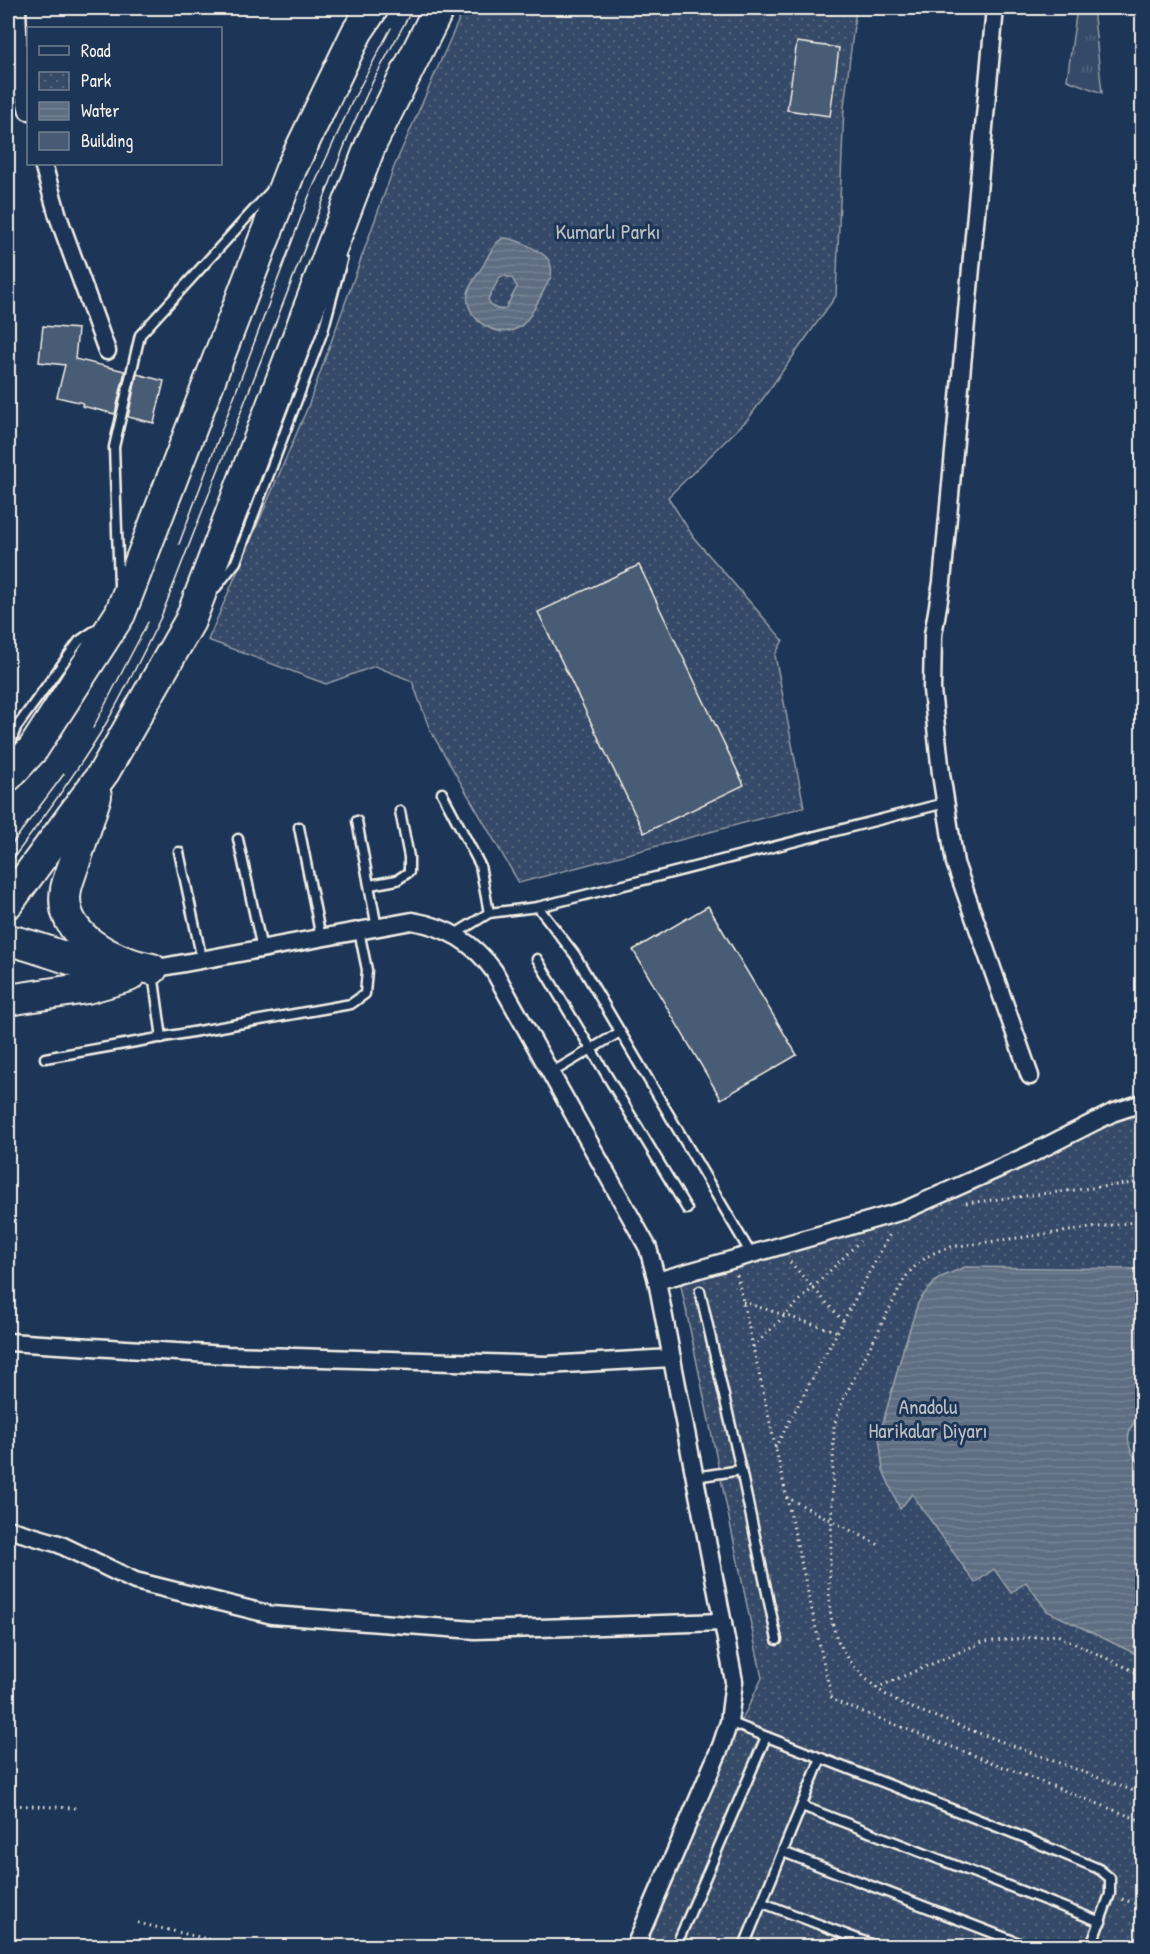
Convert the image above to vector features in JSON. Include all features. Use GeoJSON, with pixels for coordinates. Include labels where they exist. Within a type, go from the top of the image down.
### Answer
{"type":"FeatureCollection","features":[{"type":"Feature","properties":{"kind":"highway"},"geometry":{"type":"LineString","coordinates":[[8,776],[33,749],[120,614],[291,169],[357,32],[373,8]]}},
{"type":"Feature","properties":{"kind":"highway"},"geometry":{"type":"LineString","coordinates":[[8,903],[104,772],[190,621],[370,144],[439,8]]}},
{"type":"Feature","properties":{"kind":"highway"},"geometry":{"type":"LineString","coordinates":[[104,772],[66,889],[66,908],[75,927],[92,944],[118,960],[152,969]]}},
{"type":"Feature","properties":{"kind":"highway"},"geometry":{"type":"LineString","coordinates":[[8,940],[90,965],[110,969],[152,969]]}},
{"type":"Feature","properties":{"kind":"highway"},"geometry":{"type":"LineString","coordinates":[[8,1000],[87,988],[152,969]]}},
{"type":"Feature","properties":{"kind":"street"},"geometry":{"type":"LineString","coordinates":[[17,8],[20,80],[27,107]]}},
{"type":"Feature","properties":{"kind":"street"},"geometry":{"type":"LineString","coordinates":[[995,8],[942,582],[936,608],[931,662],[945,803],[955,863],[1029,1076]]}},
{"type":"Feature","properties":{"kind":"street"},"geometry":{"type":"LineString","coordinates":[[43,165],[58,216],[107,351]]}},
{"type":"Feature","properties":{"kind":"street"},"geometry":{"type":"LineString","coordinates":[[152,969],[412,921],[455,934],[477,950],[494,970],[648,1248],[657,1281],[734,1681],[729,1722],[712,1769],[635,1947]]}},
{"type":"Feature","properties":{"kind":"street"},"geometry":{"type":"LineString","coordinates":[[657,1281],[903,1211],[1031,1154],[1112,1113],[1143,1103]]}},
{"type":"Feature","properties":{"kind":"street"},"geometry":{"type":"LineString","coordinates":[[8,1342],[227,1355],[546,1365],[672,1358]]}},
{"type":"Feature","properties":{"kind":"street"},"geometry":{"type":"LineString","coordinates":[[8,1529],[59,1544],[135,1581],[272,1615],[475,1629],[723,1622]]}},
{"type":"Feature","properties":{"kind":"lane"},"geometry":{"type":"LineString","coordinates":[[8,750],[16,728],[78,641],[120,614],[114,447],[140,335],[291,169]]}},
{"type":"Feature","properties":{"kind":"lane"},"geometry":{"type":"LineString","coordinates":[[351,223],[358,176]]}},
{"type":"Feature","properties":{"kind":"lane"},"geometry":{"type":"LineString","coordinates":[[190,621],[237,562],[323,331],[346,246]]}},
{"type":"Feature","properties":{"kind":"lane"},"geometry":{"type":"LineString","coordinates":[[442,793],[480,865],[489,913]]}},
{"type":"Feature","properties":{"kind":"lane"},"geometry":{"type":"LineString","coordinates":[[455,934],[489,913],[538,907],[945,803]]}},
{"type":"Feature","properties":{"kind":"lane"},"geometry":{"type":"LineString","coordinates":[[370,885],[397,880],[409,872],[409,857],[400,811]]}},
{"type":"Feature","properties":{"kind":"lane"},"geometry":{"type":"LineString","coordinates":[[357,821],[377,928]]}},
{"type":"Feature","properties":{"kind":"lane"},"geometry":{"type":"LineString","coordinates":[[299,827],[321,938]]}},
{"type":"Feature","properties":{"kind":"lane"},"geometry":{"type":"LineString","coordinates":[[238,839],[262,949]]}},
{"type":"Feature","properties":{"kind":"lane"},"geometry":{"type":"LineString","coordinates":[[179,852],[202,960]]}},
{"type":"Feature","properties":{"kind":"lane"},"geometry":{"type":"LineString","coordinates":[[538,907],[575,955],[751,1254]]}},
{"type":"Feature","properties":{"kind":"lane"},"geometry":{"type":"LineString","coordinates":[[45,1058],[351,1004],[365,994],[367,970],[359,931]]}},
{"type":"Feature","properties":{"kind":"lane"},"geometry":{"type":"LineString","coordinates":[[537,959],[590,1051],[687,1209]]}},
{"type":"Feature","properties":{"kind":"lane"},"geometry":{"type":"LineString","coordinates":[[152,969],[162,1038]]}},
{"type":"Feature","properties":{"kind":"lane"},"geometry":{"type":"LineString","coordinates":[[551,1073],[620,1032]]}},
{"type":"Feature","properties":{"kind":"lane"},"geometry":{"type":"LineString","coordinates":[[700,1291],[777,1640]]}},
{"type":"Feature","properties":{"kind":"lane"},"geometry":{"type":"LineString","coordinates":[[695,1477],[741,1470]]}},
{"type":"Feature","properties":{"kind":"lane"},"geometry":{"type":"LineString","coordinates":[[729,1722],[1099,1869],[1110,1878],[1110,1894],[1091,1947]]}},
{"type":"Feature","properties":{"kind":"lane"},"geometry":{"type":"LineString","coordinates":[[676,1947],[766,1737]]}},
{"type":"Feature","properties":{"kind":"lane"},"geometry":{"type":"LineString","coordinates":[[745,1946],[821,1758]]}},
{"type":"Feature","properties":{"kind":"lane"},"geometry":{"type":"LineString","coordinates":[[802,1806],[1101,1922]]}},
{"type":"Feature","properties":{"kind":"lane"},"geometry":{"type":"LineString","coordinates":[[783,1852],[1027,1947]]}},
{"type":"Feature","properties":{"kind":"lane"},"geometry":{"type":"LineString","coordinates":[[763,1903],[876,1947]]}},
{"type":"Feature","properties":{"kind":"path"},"geometry":{"type":"LineString","coordinates":[[960,1204],[1143,1182]]}},
{"type":"Feature","properties":{"kind":"path"},"geometry":{"type":"LineString","coordinates":[[775,1448],[903,1211]]}},
{"type":"Feature","properties":{"kind":"path"},"geometry":{"type":"LineString","coordinates":[[1143,1221],[951,1247],[931,1254],[913,1268],[837,1412],[834,1425],[830,1598],[835,1632],[845,1652],[876,1688],[904,1705],[1143,1794]]}},
{"type":"Feature","properties":{"kind":"path"},"geometry":{"type":"LineString","coordinates":[[753,1347],[862,1240]]}},
{"type":"Feature","properties":{"kind":"path"},"geometry":{"type":"LineString","coordinates":[[777,1247],[843,1321]]}},
{"type":"Feature","properties":{"kind":"path"},"geometry":{"type":"LineString","coordinates":[[733,1259],[832,1700],[1143,1821]]}},
{"type":"Feature","properties":{"kind":"path"},"geometry":{"type":"LineString","coordinates":[[743,1302],[838,1332]]}},
{"type":"Feature","properties":{"kind":"path"},"geometry":{"type":"LineString","coordinates":[[786,1497],[881,1546]]}},
{"type":"Feature","properties":{"kind":"path"},"geometry":{"type":"LineString","coordinates":[[876,1688],[983,1642],[1057,1635],[1143,1675]]}},
{"type":"Feature","properties":{"kind":"path"},"geometry":{"type":"LineString","coordinates":[[8,1805],[76,1808]]}},
{"type":"Feature","properties":{"kind":"path"},"geometry":{"type":"LineString","coordinates":[[1110,1894],[1143,1906]]}},
{"type":"Feature","properties":{"kind":"path"},"geometry":{"type":"LineString","coordinates":[[138,1923],[238,1947]]}},
{"type":"Feature","properties":{"kind":"green space","name":"Kumarlı Parkı"},"geometry":{"type":"Polygon","coordinates":[[[466,8],[856,8],[844,107],[836,296],[749,418],[668,497],[694,538],[783,640],[775,655],[804,807],[519,883],[430,730],[412,681],[375,666],[326,684],[208,640],[307,409],[394,167],[466,8]]]}},
{"type":"Feature","properties":{"kind":"green space"},"geometry":{"type":"Polygon","coordinates":[[[1077,8],[1093,8],[1102,93],[1067,80],[1077,8]]]}},
{"type":"Feature","properties":{"kind":"green space","name":"Anadolu Harikalar Diyarı"},"geometry":{"type":"Polygon","coordinates":[[[1142,1109],[1142,1946],[637,1946],[666,1879],[762,1678],[679,1276],[946,1186],[1094,1111],[1142,1109]]]}},
{"type":"Feature","properties":{"kind":"water"},"geometry":{"type":"Polygon","coordinates":[[[503,238],[520,242],[547,258],[550,262],[551,277],[526,321],[518,328],[498,331],[479,321],[472,313],[468,304],[468,293],[492,250],[503,238]],[[500,277],[488,299],[494,308],[505,309],[517,287],[512,278],[500,277]]]}},
{"type":"Feature","properties":{"kind":"water"},"geometry":{"type":"Polygon","coordinates":[[[965,1267],[1142,1269],[1142,1416],[1131,1427],[1128,1440],[1132,1453],[1142,1465],[1142,1657],[1047,1611],[1026,1582],[1011,1593],[994,1569],[975,1583],[912,1494],[900,1509],[883,1470],[879,1437],[918,1303],[939,1278],[965,1267]]]}},
{"type":"Feature","properties":{"kind":"building"},"geometry":{"type":"Polygon","coordinates":[[[797,42],[839,48],[830,116],[787,110],[797,42]]]}},
{"type":"Feature","properties":{"kind":"building"},"geometry":{"type":"Polygon","coordinates":[[[43,326],[78,329],[75,359],[125,371],[115,414],[57,397],[65,365],[39,362],[43,326]]]}},
{"type":"Feature","properties":{"kind":"building"},"geometry":{"type":"Polygon","coordinates":[[[137,374],[164,381],[154,423],[128,417],[137,374]]]}},
{"type":"Feature","properties":{"kind":"building"},"geometry":{"type":"Polygon","coordinates":[[[639,565],[744,785],[644,833],[538,612],[639,565]]]}},
{"type":"Feature","properties":{"kind":"building"},"geometry":{"type":"Polygon","coordinates":[[[708,906],[797,1055],[721,1099],[633,950],[708,906]]]}},
{"type":"Feature","properties":{"kind":"tram line"},"geometry":{"type":"LineString","coordinates":[[8,865],[58,797],[104,727],[161,617],[351,129],[373,81],[413,8]]}},
{"type":"Feature","properties":{"kind":"tram line"},"geometry":{"type":"LineString","coordinates":[[179,544],[309,196],[352,102],[391,28]]}},
{"type":"Feature","properties":{"kind":"tram line"},"geometry":{"type":"LineString","coordinates":[[93,728],[148,622]]}},
{"type":"Feature","properties":{"kind":"tram line"},"geometry":{"type":"LineString","coordinates":[[8,849],[64,774]]}}]}
